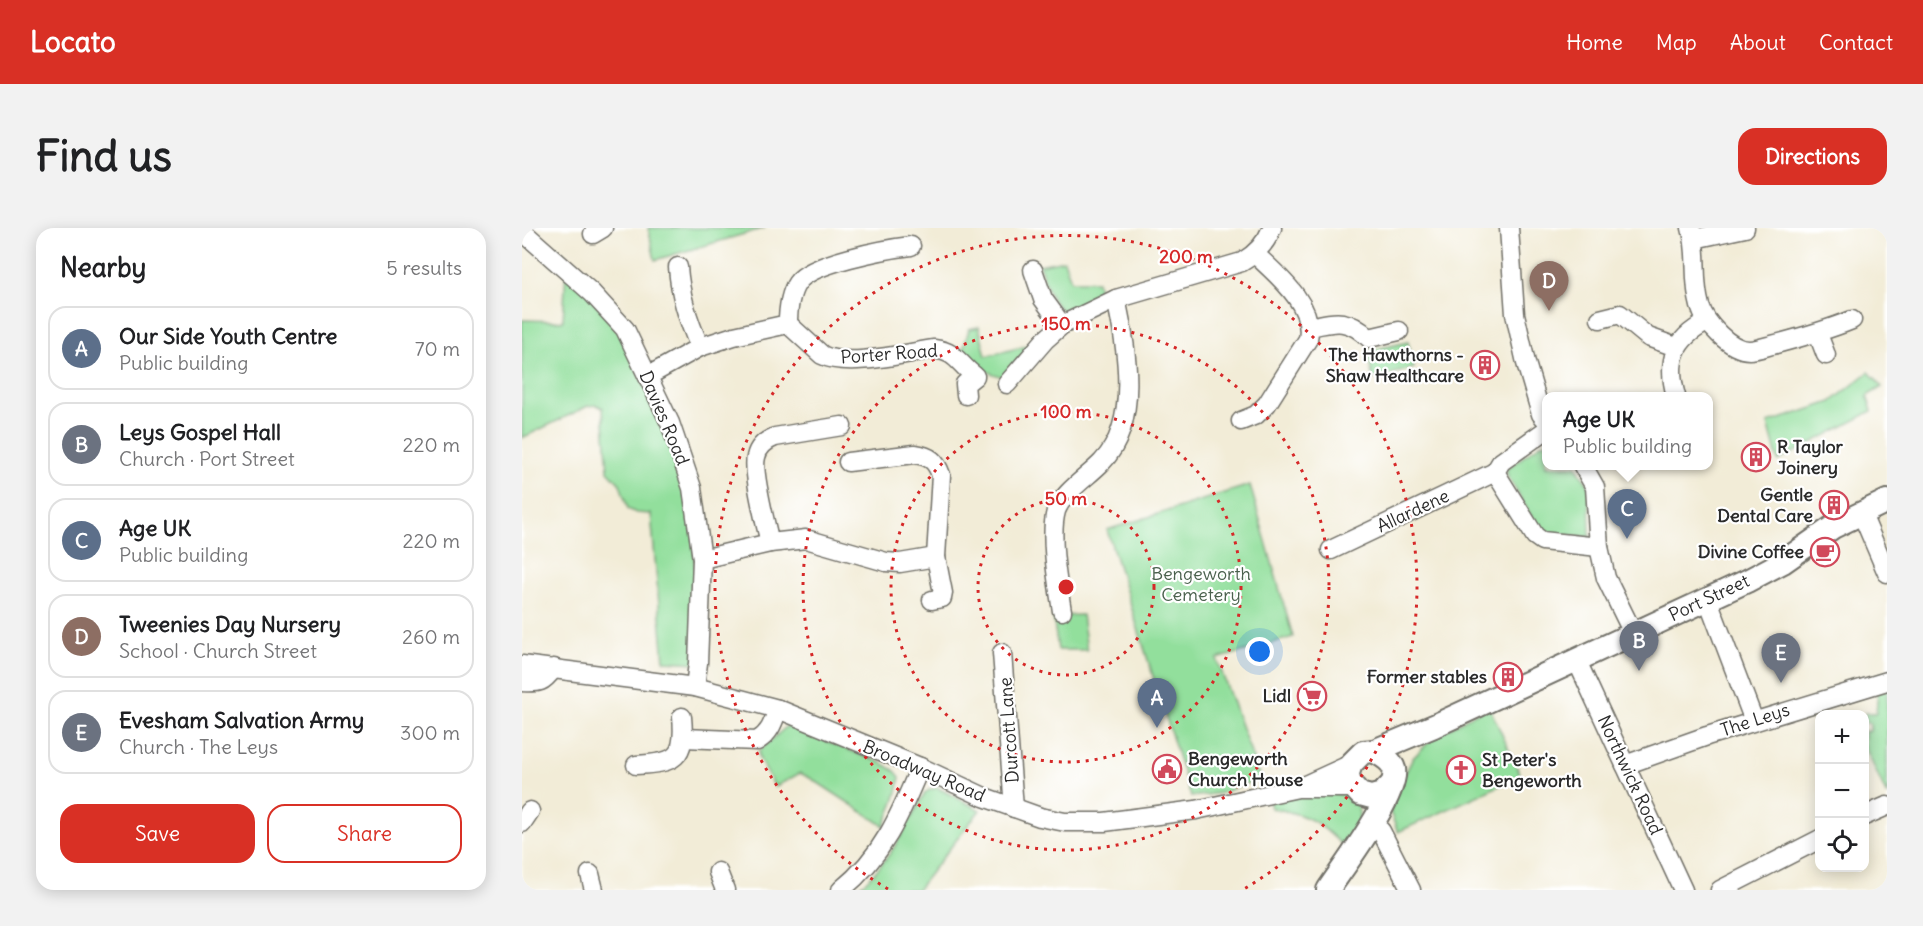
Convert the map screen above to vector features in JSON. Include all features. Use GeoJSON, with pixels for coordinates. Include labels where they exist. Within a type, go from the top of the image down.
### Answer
{"type":"FeatureCollection","features":[{"type":"Feature","properties":{"kind":"main road","name":"Port Street"},"geometry":{"type":"LineString","coordinates":[[1374,751],[1708,600],[1783,562],[1833,527],[1887,501]]}},
{"type":"Feature","properties":{"kind":"main road","name":"Port Street"},"geometry":{"type":"LineString","coordinates":[[1328,890],[1383,808],[1392,778],[1426,729]]}},
{"type":"Feature","properties":{"kind":"main road"},"geometry":{"type":"LineString","coordinates":[[1357,791],[1371,797],[1382,794],[1392,778],[1390,760],[1374,751],[1363,752],[1351,764],[1348,773],[1349,782],[1357,791],[1370,828]]}},
{"type":"Feature","properties":{"kind":"street"},"geometry":{"type":"LineString","coordinates":[[1006,384],[1042,344],[1062,326],[1116,299],[1242,262],[1255,254],[1269,236],[1272,228]]}},
{"type":"Feature","properties":{"kind":"street"},"geometry":{"type":"LineString","coordinates":[[1509,228],[1515,314],[1526,363],[1542,415]]}},
{"type":"Feature","properties":{"kind":"street"},"geometry":{"type":"LineString","coordinates":[[1745,228],[1692,233],[1694,280],[1707,322],[1736,346],[1750,350],[1818,334],[1851,320]]}},
{"type":"Feature","properties":{"kind":"street","name":"Davies Road"},"geometry":{"type":"LineString","coordinates":[[522,231],[610,311],[625,330],[670,423],[692,488],[702,558],[695,687]]}},
{"type":"Feature","properties":{"kind":"street"},"geometry":{"type":"LineString","coordinates":[[648,376],[700,347],[734,336],[788,324],[792,293],[797,282],[812,271],[829,264],[911,246]]}},
{"type":"Feature","properties":{"kind":"street"},"geometry":{"type":"LineString","coordinates":[[1241,421],[1256,415],[1267,404],[1308,339],[1310,327],[1293,293],[1255,254]]}},
{"type":"Feature","properties":{"kind":"street"},"geometry":{"type":"LineString","coordinates":[[1033,270],[1043,299],[1062,326]]}},
{"type":"Feature","properties":{"kind":"street"},"geometry":{"type":"LineString","coordinates":[[674,276],[700,347]]}},
{"type":"Feature","properties":{"kind":"street"},"geometry":{"type":"LineString","coordinates":[[1062,611],[1056,567],[1055,514],[1064,497],[1113,449],[1123,423],[1127,370],[1116,299]]}},
{"type":"Feature","properties":{"kind":"street"},"geometry":{"type":"LineString","coordinates":[[1600,319],[1620,314],[1648,337],[1676,346]]}},
{"type":"Feature","properties":{"kind":"street"},"geometry":{"type":"LineString","coordinates":[[1310,327],[1345,322],[1358,327],[1369,338],[1399,331]]}},
{"type":"Feature","properties":{"kind":"street"},"geometry":{"type":"LineString","coordinates":[[1675,392],[1671,374],[1676,346],[1695,328],[1707,322]]}},
{"type":"Feature","properties":{"kind":"street","name":"Porter Road"},"geometry":{"type":"LineString","coordinates":[[788,324],[822,355],[842,361],[934,349],[946,350],[957,356],[963,366],[975,376],[965,384],[966,395]]}},
{"type":"Feature","properties":{"kind":"street"},"geometry":{"type":"LineString","coordinates":[[1818,334],[1826,355]]}},
{"type":"Feature","properties":{"kind":"street"},"geometry":{"type":"LineString","coordinates":[[770,543],[755,459],[759,449],[766,440],[775,437],[842,426]]}},
{"type":"Feature","properties":{"kind":"street"},"geometry":{"type":"LineString","coordinates":[[1542,433],[1501,462],[1496,472],[1535,536],[1542,541],[1555,544],[1599,548]]}},
{"type":"Feature","properties":{"kind":"street"},"geometry":{"type":"LineString","coordinates":[[849,462],[915,454],[926,456],[934,461],[941,475],[936,557],[944,594],[942,598],[932,600]]}},
{"type":"Feature","properties":{"kind":"street"},"geometry":{"type":"LineString","coordinates":[[1586,470],[1595,487],[1599,548],[1606,578],[1634,633]]}},
{"type":"Feature","properties":{"kind":"street","name":"Allardene"},"geometry":{"type":"LineString","coordinates":[[1332,551],[1496,472]]}},
{"type":"Feature","properties":{"kind":"street"},"geometry":{"type":"LineString","coordinates":[[1861,512],[1887,573]]}},
{"type":"Feature","properties":{"kind":"street"},"geometry":{"type":"LineString","coordinates":[[702,558],[716,557],[770,543],[806,539],[825,543],[867,558],[893,563],[936,557]]}},
{"type":"Feature","properties":{"kind":"street"},"geometry":{"type":"LineString","coordinates":[[1708,600],[1754,721]]}},
{"type":"Feature","properties":{"kind":"street","name":"Durcott Lane"},"geometry":{"type":"LineString","coordinates":[[1002,652],[1014,808]]}},
{"type":"Feature","properties":{"kind":"street","name":"Northwick Road"},"geometry":{"type":"LineString","coordinates":[[1577,661],[1683,890]]}},
{"type":"Feature","properties":{"kind":"street","name":"Broadway Road"},"geometry":{"type":"LineString","coordinates":[[522,665],[695,687],[778,709],[920,767],[984,797],[1040,817],[1065,822],[1104,822],[1196,810],[1298,788],[1351,764]]}},
{"type":"Feature","properties":{"kind":"street"},"geometry":{"type":"LineString","coordinates":[[522,682],[539,682],[546,678],[554,668]]}},
{"type":"Feature","properties":{"kind":"street","name":"The Leys"},"geometry":{"type":"LineString","coordinates":[[1625,765],[1754,721],[1887,681]]}},
{"type":"Feature","properties":{"kind":"street"},"geometry":{"type":"LineString","coordinates":[[684,738],[757,741],[771,729],[778,709]]}},
{"type":"Feature","properties":{"kind":"street"},"geometry":{"type":"LineString","coordinates":[[636,765],[661,764],[679,752],[684,738],[682,717]]}},
{"type":"Feature","properties":{"kind":"street"},"geometry":{"type":"LineString","coordinates":[[841,890],[873,859],[886,841],[897,822],[920,767]]}},
{"type":"Feature","properties":{"kind":"street","name":"Broadway Road"},"geometry":{"type":"LineString","coordinates":[[1298,788],[1357,791]]}},
{"type":"Feature","properties":{"kind":"street"},"geometry":{"type":"LineString","coordinates":[[1869,814],[1887,806]]}},
{"type":"Feature","properties":{"kind":"street"},"geometry":{"type":"LineString","coordinates":[[1370,828],[1381,831],[1411,890]]}},
{"type":"Feature","properties":{"kind":"street"},"geometry":{"type":"LineString","coordinates":[[1720,890],[1815,842]]}},
{"type":"Feature","properties":{"kind":"street"},"geometry":{"type":"LineString","coordinates":[[718,872],[725,890]]}},
{"type":"Feature","properties":{"kind":"green space"},"geometry":{"type":"Polygon","coordinates":[[[648,228],[765,228],[655,260],[648,228]]]}},
{"type":"Feature","properties":{"kind":"green space"},"geometry":{"type":"Polygon","coordinates":[[[1064,260],[1071,281],[1097,281],[1101,299],[1071,312],[1059,308],[1050,295],[1039,265],[1064,260]]]}},
{"type":"Feature","properties":{"kind":"green space"},"geometry":{"type":"Polygon","coordinates":[[[566,270],[610,311],[692,488],[698,663],[664,661],[651,514],[636,513],[628,509],[620,484],[608,471],[603,408],[597,405],[588,406],[522,438],[522,320],[563,321],[566,270]]]}},
{"type":"Feature","properties":{"kind":"green space"},"geometry":{"type":"Polygon","coordinates":[[[979,327],[986,356],[1034,344],[1002,377],[971,366],[963,350],[969,329],[979,327]]]}},
{"type":"Feature","properties":{"kind":"green space"},"geometry":{"type":"Polygon","coordinates":[[[1408,342],[1414,368],[1373,379],[1367,351],[1408,342]]]}},
{"type":"Feature","properties":{"kind":"green space"},"geometry":{"type":"Polygon","coordinates":[[[1869,372],[1882,387],[1867,396],[1872,411],[1778,461],[1768,423],[1831,402],[1869,372]]]}},
{"type":"Feature","properties":{"kind":"green space"},"geometry":{"type":"Polygon","coordinates":[[[1542,443],[1542,470],[1579,470],[1589,486],[1590,537],[1541,533],[1507,475],[1507,469],[1542,443]]]}},
{"type":"Feature","properties":{"kind":"green space","name":"Bengeworth Cemetery"},"geometry":{"type":"Polygon","coordinates":[[[1250,485],[1293,637],[1217,659],[1260,778],[1222,793],[1191,797],[1107,530],[1250,485]]]}},
{"type":"Feature","properties":{"kind":"green space"},"geometry":{"type":"Polygon","coordinates":[[[1082,615],[1087,650],[1058,650],[1053,616],[1082,615]]]}},
{"type":"Feature","properties":{"kind":"green space"},"geometry":{"type":"Polygon","coordinates":[[[1887,689],[1887,796],[1869,756],[1869,713],[1876,713],[1878,691],[1887,689]]]}},
{"type":"Feature","properties":{"kind":"green space"},"geometry":{"type":"Polygon","coordinates":[[[1489,706],[1521,776],[1398,832],[1390,812],[1399,786],[1413,758],[1435,736],[1489,706]]]}},
{"type":"Feature","properties":{"kind":"green space"},"geometry":{"type":"Polygon","coordinates":[[[787,726],[882,763],[895,771],[900,777],[899,784],[884,826],[800,773],[775,787],[759,758],[759,751],[787,726]]]}},
{"type":"Feature","properties":{"kind":"green space"},"geometry":{"type":"Polygon","coordinates":[[[938,788],[980,810],[917,890],[855,890],[887,858],[925,793],[938,788]]]}},
{"type":"Feature","properties":{"kind":"green space"},"geometry":{"type":"Polygon","coordinates":[[[1331,792],[1355,798],[1358,805],[1358,824],[1346,849],[1313,821],[1295,813],[1271,808],[1269,800],[1331,792]]]}},
{"type":"Feature","properties":{"kind":"place","name":"Tweenies Day Nursery"},"geometry":{"type":"Point","coordinates":[1549,311]}},
{"type":"Feature","properties":{"kind":"place","name":"The Hawthorns - Shaw Healthcare"},"geometry":{"type":"Point","coordinates":[1485,365]}},
{"type":"Feature","properties":{"kind":"place","name":"R Taylor Joinery"},"geometry":{"type":"Point","coordinates":[1756,457]}},
{"type":"Feature","properties":{"kind":"place","name":"Gentle Dental Care"},"geometry":{"type":"Point","coordinates":[1834,505]}},
{"type":"Feature","properties":{"kind":"place","name":"Age UK"},"geometry":{"type":"Point","coordinates":[1627,539]}},
{"type":"Feature","properties":{"kind":"place","name":"Divine Coffee"},"geometry":{"type":"Point","coordinates":[1825,552]}},
{"type":"Feature","properties":{"kind":"place","name":"Leys Gospel Hall"},"geometry":{"type":"Point","coordinates":[1639,671]}},
{"type":"Feature","properties":{"kind":"place","name":"Former stables"},"geometry":{"type":"Point","coordinates":[1508,677]}},
{"type":"Feature","properties":{"kind":"place","name":"Evesham Salvation Army"},"geometry":{"type":"Point","coordinates":[1781,683]}},
{"type":"Feature","properties":{"kind":"place","name":"Lidl"},"geometry":{"type":"Point","coordinates":[1312,696]}},
{"type":"Feature","properties":{"kind":"place","name":"Our Side Youth Centre"},"geometry":{"type":"Point","coordinates":[1157,728]}},
{"type":"Feature","properties":{"kind":"place","name":"Bengeworth Church House"},"geometry":{"type":"Point","coordinates":[1167,769]}},
{"type":"Feature","properties":{"kind":"place","name":"St Peter's Bengeworth"},"geometry":{"type":"Point","coordinates":[1461,770]}}]}
